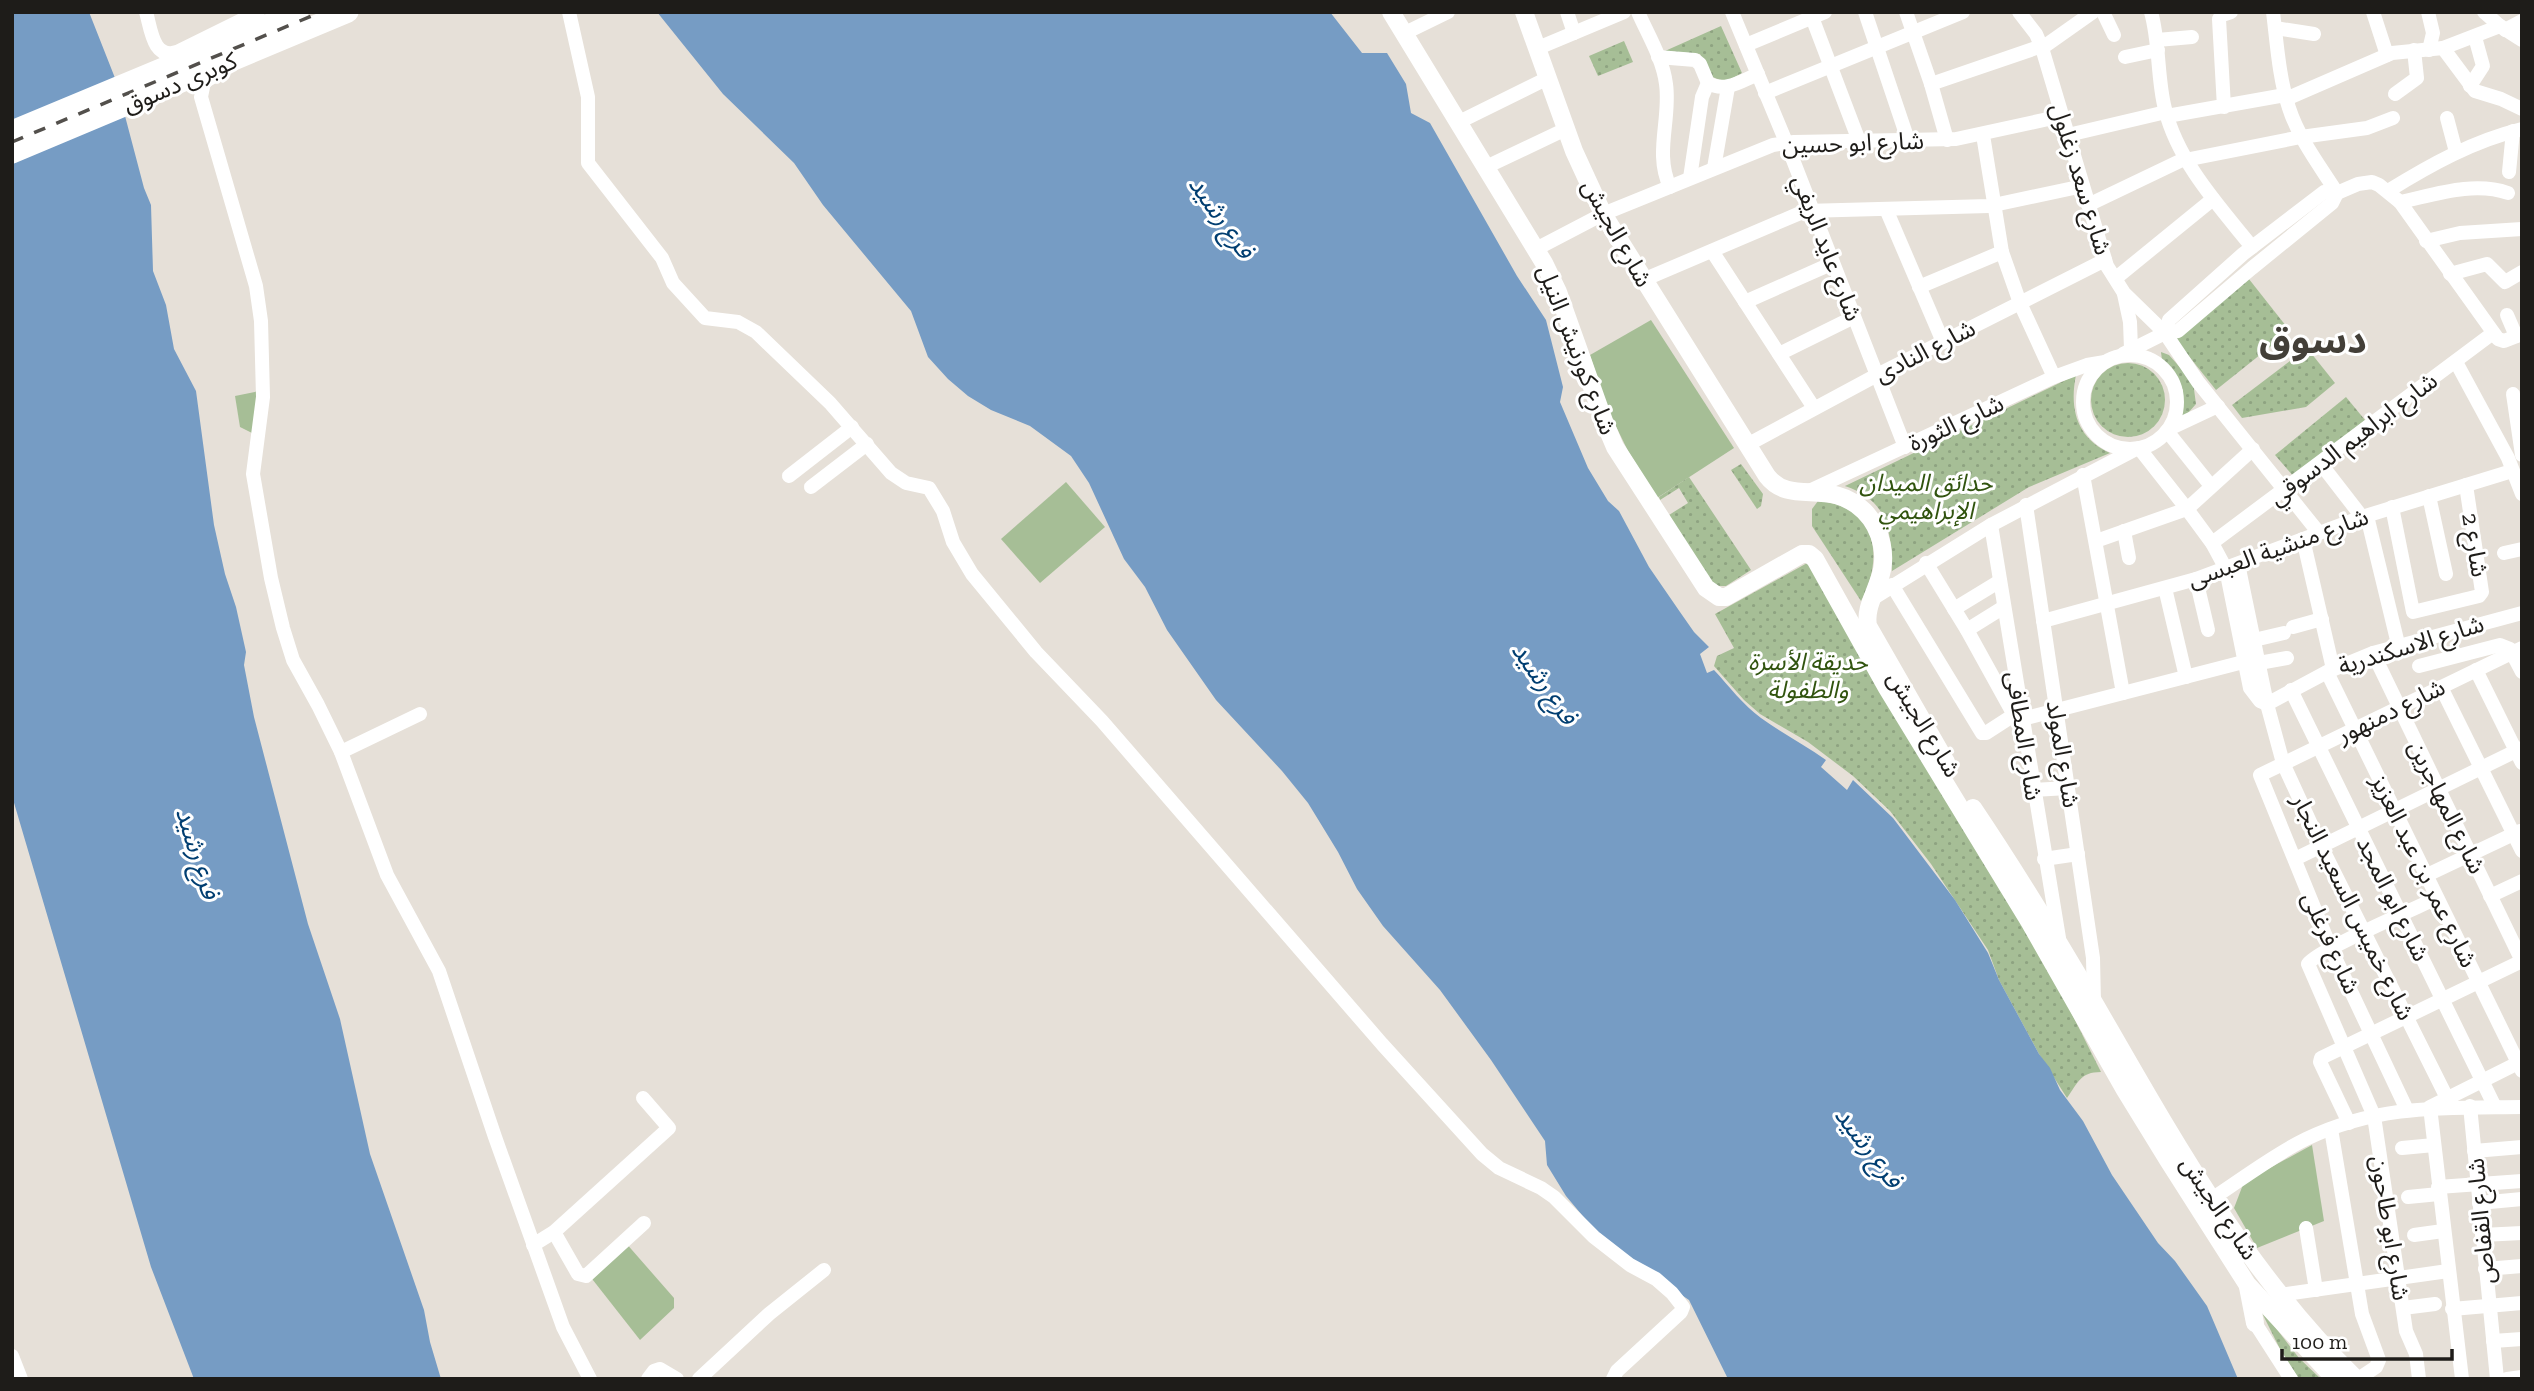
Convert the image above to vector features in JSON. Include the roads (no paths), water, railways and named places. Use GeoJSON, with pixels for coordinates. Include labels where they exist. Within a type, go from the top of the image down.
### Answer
{"type":"FeatureCollection","features":[{"type":"Feature","properties":{"kind":"highway","name":"كوبرى دسوق"},"geometry":{"type":"LineString","coordinates":[[12,153],[248,44],[296,12]]}},
{"type":"Feature","properties":{"kind":"highway","name":"كوبرى دسوق"},"geometry":{"type":"LineString","coordinates":[[12,131],[248,44],[327,21],[348,12]]}},
{"type":"Feature","properties":{"kind":"main road","name":"شارع كورنيش النيل"},"geometry":{"type":"LineString","coordinates":[[1391,12],[1536,249],[1558,292],[1615,447],[1706,588],[1719,597],[1726,597],[1805,553]]}},
{"type":"Feature","properties":{"kind":"main road","name":"شارع الجيش"},"geometry":{"type":"LineString","coordinates":[[1524,12],[1566,129],[1603,214],[1643,280],[1767,476],[1777,487],[1790,492],[1833,493],[1845,497],[1855,503],[1872,521],[1878,531],[1883,555],[1880,579],[1867,619],[1870,633],[2210,1200],[2279,1295],[2320,1343],[2357,1379]]}},
{"type":"Feature","properties":{"kind":"main road","name":"شارع الجيش"},"geometry":{"type":"LineString","coordinates":[[1805,553],[1815,559],[1887,688],[2029,921],[2124,1090],[2247,1284],[2335,1379]]}},
{"type":"Feature","properties":{"kind":"main road"},"geometry":{"type":"LineString","coordinates":[[2247,1284],[2255,1323]]}},
{"type":"Feature","properties":{"kind":"street"},"geometry":{"type":"LineString","coordinates":[[146,12],[154,42],[160,51],[171,54],[258,12]]}},
{"type":"Feature","properties":{"kind":"street"},"geometry":{"type":"LineString","coordinates":[[569,12],[588,97],[587,156],[590,166],[662,258],[673,283],[702,316],[716,321],[738,322],[757,332],[792,364],[901,480],[929,488],[943,511],[953,542],[972,574],[1036,652],[1102,721],[1382,1044],[1491,1164],[1548,1192],[1603,1244],[1630,1265],[1656,1279],[1680,1301],[1683,1307],[1681,1312],[1617,1371],[1613,1379]]}},
{"type":"Feature","properties":{"kind":"street"},"geometry":{"type":"LineString","coordinates":[[1405,33],[1448,12]]}},
{"type":"Feature","properties":{"kind":"street"},"geometry":{"type":"LineString","coordinates":[[1567,12],[1574,33]]}},
{"type":"Feature","properties":{"kind":"street"},"geometry":{"type":"LineString","coordinates":[[1588,27],[1593,12]]}},
{"type":"Feature","properties":{"kind":"street"},"geometry":{"type":"LineString","coordinates":[[1538,48],[1624,12]]}},
{"type":"Feature","properties":{"kind":"street"},"geometry":{"type":"LineString","coordinates":[[1639,12],[1664,72],[1667,88],[1662,158],[1670,187]]}},
{"type":"Feature","properties":{"kind":"street","name":"شارع عايد الريفي"},"geometry":{"type":"LineString","coordinates":[[1732,12],[1786,142],[1905,447]]}},
{"type":"Feature","properties":{"kind":"street"},"geometry":{"type":"LineString","coordinates":[[1865,12],[1908,140]]}},
{"type":"Feature","properties":{"kind":"street"},"geometry":{"type":"LineString","coordinates":[[1906,12],[1947,140]]}},
{"type":"Feature","properties":{"kind":"street"},"geometry":{"type":"LineString","coordinates":[[1765,93],[1964,12]]}},
{"type":"Feature","properties":{"kind":"street","name":"شارع سعد زغلول"},"geometry":{"type":"LineString","coordinates":[[2020,12],[2042,47],[2105,261],[2124,293],[2165,333],[2198,382],[2319,533]]}},
{"type":"Feature","properties":{"kind":"street"},"geometry":{"type":"LineString","coordinates":[[1931,84],[2042,47],[2093,12]]}},
{"type":"Feature","properties":{"kind":"street"},"geometry":{"type":"LineString","coordinates":[[2103,12],[2114,35]]}},
{"type":"Feature","properties":{"kind":"street"},"geometry":{"type":"LineString","coordinates":[[2151,12],[2158,45],[2166,114],[2188,160],[2213,199],[2252,247]]}},
{"type":"Feature","properties":{"kind":"street"},"geometry":{"type":"LineString","coordinates":[[2224,107],[2219,19],[2231,12]]}},
{"type":"Feature","properties":{"kind":"street"},"geometry":{"type":"LineString","coordinates":[[2273,12],[2285,97],[2301,137],[2337,193]]}},
{"type":"Feature","properties":{"kind":"street"},"geometry":{"type":"LineString","coordinates":[[2428,12],[2436,49],[2470,86],[2478,93],[2501,99],[2522,109]]}},
{"type":"Feature","properties":{"kind":"street"},"geometry":{"type":"LineString","coordinates":[[2484,12],[2502,28],[2522,40]]}},
{"type":"Feature","properties":{"kind":"street"},"geometry":{"type":"LineString","coordinates":[[1745,44],[1816,14],[1831,65],[1859,141]]}},
{"type":"Feature","properties":{"kind":"street"},"geometry":{"type":"LineString","coordinates":[[2369,14],[2386,55]]}},
{"type":"Feature","properties":{"kind":"street"},"geometry":{"type":"LineString","coordinates":[[327,21],[323,31],[315,37],[208,79],[202,85],[201,97],[254,278],[261,321],[263,397],[253,474],[277,606],[293,660],[341,752],[387,875],[439,971],[533,1245],[567,1336],[590,1379]]}},
{"type":"Feature","properties":{"kind":"street"},"geometry":{"type":"LineString","coordinates":[[2068,135],[2166,114],[2285,97],[2386,55],[2436,49],[2522,21]]}},
{"type":"Feature","properties":{"kind":"street"},"geometry":{"type":"LineString","coordinates":[[2275,28],[2314,34]]}},
{"type":"Feature","properties":{"kind":"street"},"geometry":{"type":"LineString","coordinates":[[2125,57],[2192,37]]}},
{"type":"Feature","properties":{"kind":"street"},"geometry":{"type":"LineString","coordinates":[[2470,86],[2483,66],[2475,37]]}},
{"type":"Feature","properties":{"kind":"street"},"geometry":{"type":"LineString","coordinates":[[2395,94],[2417,78],[2414,50]]}},
{"type":"Feature","properties":{"kind":"street"},"geometry":{"type":"LineString","coordinates":[[1658,57],[1695,60],[1700,64],[1708,83],[1702,97],[1690,178]]}},
{"type":"Feature","properties":{"kind":"street"},"geometry":{"type":"LineString","coordinates":[[1708,83],[1728,87],[1758,74]]}},
{"type":"Feature","properties":{"kind":"street"},"geometry":{"type":"LineString","coordinates":[[1459,122],[1548,78]]}},
{"type":"Feature","properties":{"kind":"street"},"geometry":{"type":"LineString","coordinates":[[1714,168],[1728,87]]}},
{"type":"Feature","properties":{"kind":"street","name":"شارع ابو حسين"},"geometry":{"type":"LineString","coordinates":[[1536,249],[1603,214],[1767,147],[1786,142],[1947,140],[1983,135],[2062,116]]}},
{"type":"Feature","properties":{"kind":"street"},"geometry":{"type":"LineString","coordinates":[[2088,205],[2167,165],[2301,137],[2367,128],[2393,118]]}},
{"type":"Feature","properties":{"kind":"street"},"geometry":{"type":"LineString","coordinates":[[2447,118],[2456,152]]}},
{"type":"Feature","properties":{"kind":"street"},"geometry":{"type":"LineString","coordinates":[[1486,167],[1566,129]]}},
{"type":"Feature","properties":{"kind":"street"},"geometry":{"type":"LineString","coordinates":[[2507,316],[2519,335],[2504,341],[2493,333],[2399,202],[2388,191],[2456,152],[2517,130]]}},
{"type":"Feature","properties":{"kind":"street"},"geometry":{"type":"LineString","coordinates":[[2509,172],[2517,130]]}},
{"type":"Feature","properties":{"kind":"street"},"geometry":{"type":"LineString","coordinates":[[1983,135],[2002,252],[2020,303],[2054,377]]}},
{"type":"Feature","properties":{"kind":"street","name":"شارع الثورة"},"geometry":{"type":"LineString","coordinates":[[2165,333],[2169,320],[2252,247],[2323,191],[2337,193],[2366,181],[2388,191]]}},
{"type":"Feature","properties":{"kind":"street"},"geometry":{"type":"LineString","coordinates":[[1643,280],[1798,213],[1812,210],[1994,205],[2083,186]]}},
{"type":"Feature","properties":{"kind":"street"},"geometry":{"type":"LineString","coordinates":[[2399,202],[2470,188],[2508,192]]}},
{"type":"Feature","properties":{"kind":"street","name":"شارع الثورة"},"geometry":{"type":"LineString","coordinates":[[1809,491],[2054,377],[2118,356],[2165,333],[2178,331],[2332,203],[2337,193]]}},
{"type":"Feature","properties":{"kind":"street"},"geometry":{"type":"LineString","coordinates":[[2116,278],[2213,199]]}},
{"type":"Feature","properties":{"kind":"street"},"geometry":{"type":"LineString","coordinates":[[1886,209],[1943,342]]}},
{"type":"Feature","properties":{"kind":"street"},"geometry":{"type":"LineString","coordinates":[[2426,241],[2460,233],[2522,229]]}},
{"type":"Feature","properties":{"kind":"street"},"geometry":{"type":"LineString","coordinates":[[1712,251],[1814,408]]}},
{"type":"Feature","properties":{"kind":"street"},"geometry":{"type":"LineString","coordinates":[[1919,287],[2002,252]]}},
{"type":"Feature","properties":{"kind":"street","name":"شارع النادى"},"geometry":{"type":"LineString","coordinates":[[1747,445],[1877,375],[2105,261]]}},
{"type":"Feature","properties":{"kind":"street"},"geometry":{"type":"LineString","coordinates":[[1745,302],[1833,263]]}},
{"type":"Feature","properties":{"kind":"street"},"geometry":{"type":"LineString","coordinates":[[2450,274],[2487,264],[2505,282],[2522,272]]}},
{"type":"Feature","properties":{"kind":"street"},"geometry":{"type":"LineString","coordinates":[[2124,293],[2130,323],[2118,356],[2090,377],[2083,397],[2085,418],[2105,442],[2137,448]]}},
{"type":"Feature","properties":{"kind":"street"},"geometry":{"type":"LineString","coordinates":[[1779,354],[1854,317]]}},
{"type":"Feature","properties":{"kind":"street","name":"شارع ابراهيم الدسوقي"},"geometry":{"type":"LineString","coordinates":[[2213,543],[2493,333]]}},
{"type":"Feature","properties":{"kind":"street"},"geometry":{"type":"LineString","coordinates":[[2118,356],[2135,355],[2152,360],[2171,379],[2177,404],[2168,430]]}},
{"type":"Feature","properties":{"kind":"street"},"geometry":{"type":"LineString","coordinates":[[2456,362],[2516,460]]}},
{"type":"Feature","properties":{"kind":"street"},"geometry":{"type":"LineString","coordinates":[[2513,394],[2516,460],[2522,494]]}},
{"type":"Feature","properties":{"kind":"street"},"geometry":{"type":"LineString","coordinates":[[1872,599],[1926,563],[2026,505],[2137,448],[2155,442],[2168,430],[2218,406]]}},
{"type":"Feature","properties":{"kind":"street"},"geometry":{"type":"LineString","coordinates":[[789,476],[852,427]]}},
{"type":"Feature","properties":{"kind":"street"},"geometry":{"type":"LineString","coordinates":[[2168,430],[2211,486]]}},
{"type":"Feature","properties":{"kind":"street"},"geometry":{"type":"LineString","coordinates":[[811,487],[867,444]]}},
{"type":"Feature","properties":{"kind":"street","name":"شارع خميس السعيد النجار"},"geometry":{"type":"LineString","coordinates":[[2137,448],[2232,566],[2254,640],[2250,688],[2260,701],[2267,704],[2283,763],[2321,846],[2449,1102]]}},
{"type":"Feature","properties":{"kind":"street"},"geometry":{"type":"LineString","coordinates":[[2096,541],[2187,509],[2253,449]]}},
{"type":"Feature","properties":{"kind":"street","name":"شارع منشية العبسى"},"geometry":{"type":"LineString","coordinates":[[2043,621],[2196,579],[2392,507],[2466,485],[2516,460]]}},
{"type":"Feature","properties":{"kind":"street"},"geometry":{"type":"LineString","coordinates":[[2321,464],[2365,517],[2398,644]]}},
{"type":"Feature","properties":{"kind":"street"},"geometry":{"type":"LineString","coordinates":[[2084,475],[2123,693]]}},
{"type":"Feature","properties":{"kind":"street","name":"شارع 2"},"geometry":{"type":"LineString","coordinates":[[2392,507],[2413,611],[2416,613],[2440,599],[2479,596],[2482,594],[2466,485]]}},
{"type":"Feature","properties":{"kind":"street"},"geometry":{"type":"LineString","coordinates":[[2429,496],[2446,574]]}},
{"type":"Feature","properties":{"kind":"street","name":"شارع المولد"},"geometry":{"type":"LineString","coordinates":[[2026,505],[2093,958],[2094,1003]]}},
{"type":"Feature","properties":{"kind":"street","name":"شارع المطافى"},"geometry":{"type":"LineString","coordinates":[[1991,525],[2019,715],[2060,946]]}},
{"type":"Feature","properties":{"kind":"street"},"geometry":{"type":"LineString","coordinates":[[2124,531],[2129,558]]}},
{"type":"Feature","properties":{"kind":"street","name":"شارع عمر بن عبد العزيز"},"geometry":{"type":"LineString","coordinates":[[2303,539],[2322,619],[2330,670],[2355,729],[2521,1065]]}},
{"type":"Feature","properties":{"kind":"street"},"geometry":{"type":"LineString","coordinates":[[2504,553],[2522,549]]}},
{"type":"Feature","properties":{"kind":"street"},"geometry":{"type":"LineString","coordinates":[[1926,563],[2019,715]]}},
{"type":"Feature","properties":{"kind":"street","name":"شارع خميس السعيد النجار"},"geometry":{"type":"LineString","coordinates":[[2232,566],[2253,661]]}},
{"type":"Feature","properties":{"kind":"street"},"geometry":{"type":"LineString","coordinates":[[2196,579],[2208,630]]}},
{"type":"Feature","properties":{"kind":"street"},"geometry":{"type":"LineString","coordinates":[[1954,610],[2000,581]]}},
{"type":"Feature","properties":{"kind":"street"},"geometry":{"type":"LineString","coordinates":[[1892,584],[1980,730],[1986,733],[2019,715],[2056,710],[2253,661],[2287,657]]}},
{"type":"Feature","properties":{"kind":"street"},"geometry":{"type":"LineString","coordinates":[[2165,588],[2186,677]]}},
{"type":"Feature","properties":{"kind":"street"},"geometry":{"type":"LineString","coordinates":[[1967,630],[2004,607]]}},
{"type":"Feature","properties":{"kind":"street","name":"شارع الاسكندرية"},"geometry":{"type":"LineString","coordinates":[[2267,704],[2330,670],[2373,653],[2522,612]]}},
{"type":"Feature","properties":{"kind":"street"},"geometry":{"type":"LineString","coordinates":[[2254,640],[2322,619]]}},
{"type":"Feature","properties":{"kind":"street"},"geometry":{"type":"LineString","coordinates":[[2419,666],[2496,645],[2517,650],[2522,672]]}},
{"type":"Feature","properties":{"kind":"street","name":"شارع دمنهور"},"geometry":{"type":"LineString","coordinates":[[2260,775],[2517,650]]}},
{"type":"Feature","properties":{"kind":"street","name":"شارع المهاجرين"},"geometry":{"type":"LineString","coordinates":[[2373,653],[2522,961]]}},
{"type":"Feature","properties":{"kind":"street"},"geometry":{"type":"LineString","coordinates":[[2295,859],[2438,788],[2520,754],[2476,670]]}},
{"type":"Feature","properties":{"kind":"street"},"geometry":{"type":"LineString","coordinates":[[2441,687],[2481,768],[2518,832],[2522,850]]}},
{"type":"Feature","properties":{"kind":"street","name":"شارع ابو المجد"},"geometry":{"type":"LineString","coordinates":[[2291,690],[2495,1107]]}},
{"type":"Feature","properties":{"kind":"street"},"geometry":{"type":"LineString","coordinates":[[341,752],[420,713]]}},
{"type":"Feature","properties":{"kind":"street","name":"شارع فرغلى"},"geometry":{"type":"LineString","coordinates":[[2260,775],[2331,949],[2407,1110]]}},
{"type":"Feature","properties":{"kind":"street"},"geometry":{"type":"LineString","coordinates":[[2033,790],[2068,788]]}},
{"type":"Feature","properties":{"kind":"street"},"geometry":{"type":"LineString","coordinates":[[2427,875],[2518,832]]}},
{"type":"Feature","properties":{"kind":"street"},"geometry":{"type":"LineString","coordinates":[[2044,859],[2078,854]]}},
{"type":"Feature","properties":{"kind":"street"},"geometry":{"type":"LineString","coordinates":[[2490,896],[2522,881]]}},
{"type":"Feature","properties":{"kind":"street"},"geometry":{"type":"LineString","coordinates":[[2331,949],[2437,898]]}},
{"type":"Feature","properties":{"kind":"street","name":"شارع ابو طاحون"},"geometry":{"type":"LineString","coordinates":[[2331,949],[2311,960],[2309,967],[2374,1116],[2403,1308],[2408,1337],[2416,1354],[2419,1379]]}},
{"type":"Feature","properties":{"kind":"street"},"geometry":{"type":"LineString","coordinates":[[2349,1123],[2320,1060],[2522,961]]}},
{"type":"Feature","properties":{"kind":"street"},"geometry":{"type":"LineString","coordinates":[[2210,1200],[2304,1140],[2374,1116],[2449,1102],[2482,1081],[2521,1065]]}},
{"type":"Feature","properties":{"kind":"street"},"geometry":{"type":"LineString","coordinates":[[533,1245],[554,1232],[669,1128],[643,1098]]}},
{"type":"Feature","properties":{"kind":"street"},"geometry":{"type":"LineString","coordinates":[[2449,1102],[2470,1106],[2522,1107]]}},
{"type":"Feature","properties":{"kind":"street","name":"شارع القفاص"},"geometry":{"type":"LineString","coordinates":[[2470,1106],[2497,1379]]}},
{"type":"Feature","properties":{"kind":"street"},"geometry":{"type":"LineString","coordinates":[[2430,1107],[2462,1379]]}},
{"type":"Feature","properties":{"kind":"street"},"geometry":{"type":"LineString","coordinates":[[2331,1129],[2365,1329],[2379,1363],[2357,1379]]}},
{"type":"Feature","properties":{"kind":"street"},"geometry":{"type":"LineString","coordinates":[[2402,1148],[2434,1145]]}},
{"type":"Feature","properties":{"kind":"street"},"geometry":{"type":"LineString","coordinates":[[2474,1151],[2522,1147]]}},
{"type":"Feature","properties":{"kind":"street"},"geometry":{"type":"LineString","coordinates":[[2408,1197],[2477,1184],[2522,1181]]}},
{"type":"Feature","properties":{"kind":"street"},"geometry":{"type":"LineString","coordinates":[[2479,1203],[2522,1199]]}},
{"type":"Feature","properties":{"kind":"street"},"geometry":{"type":"LineString","coordinates":[[554,1232],[578,1274],[586,1276],[644,1223]]}},
{"type":"Feature","properties":{"kind":"street"},"geometry":{"type":"LineString","coordinates":[[2306,1228],[2316,1290]]}},
{"type":"Feature","properties":{"kind":"street"},"geometry":{"type":"LineString","coordinates":[[2414,1235],[2443,1231]]}},
{"type":"Feature","properties":{"kind":"street"},"geometry":{"type":"LineString","coordinates":[[2482,1235],[2522,1233]]}},
{"type":"Feature","properties":{"kind":"street"},"geometry":{"type":"LineString","coordinates":[[2485,1269],[2522,1266]]}},
{"type":"Feature","properties":{"kind":"street"},"geometry":{"type":"LineString","coordinates":[[699,1379],[769,1314],[824,1270]]}},
{"type":"Feature","properties":{"kind":"street"},"geometry":{"type":"LineString","coordinates":[[2279,1295],[2448,1270]]}},
{"type":"Feature","properties":{"kind":"street"},"geometry":{"type":"LineString","coordinates":[[2452,1308],[2522,1303]]}},
{"type":"Feature","properties":{"kind":"street"},"geometry":{"type":"LineString","coordinates":[[2403,1308],[2435,1304]]}},
{"type":"Feature","properties":{"kind":"street"},"geometry":{"type":"LineString","coordinates":[[2255,1323],[2291,1379]]}},
{"type":"Feature","properties":{"kind":"street"},"geometry":{"type":"LineString","coordinates":[[2493,1341],[2522,1339]]}},
{"type":"Feature","properties":{"kind":"street"},"geometry":{"type":"LineString","coordinates":[[12,1356],[21,1379]]}},
{"type":"Feature","properties":{"kind":"street"},"geometry":{"type":"LineString","coordinates":[[648,1379],[654,1371],[660,1369],[677,1379]]}},
{"type":"Feature","properties":{"kind":"street"},"geometry":{"type":"LineString","coordinates":[[2507,1379],[2522,1377]]}},
{"type":"Feature","properties":{"kind":"water","name":"فرع رشيد"},"geometry":{"type":"Polygon","coordinates":[[[12,12],[89,12],[115,78],[151,205],[153,271],[166,305],[174,349],[196,391],[214,525],[246,652],[244,665],[254,717],[308,924],[340,1019],[370,1154],[424,1310],[441,1379],[194,1379],[151,1267],[12,796],[12,12]]]}},
{"type":"Feature","properties":{"kind":"water","name":"فرع رشيد"},"geometry":{"type":"Polygon","coordinates":[[[657,12],[1330,12],[1362,53],[1387,53],[1406,84],[1411,113],[1430,123],[1517,276],[1546,320],[1563,387],[1560,402],[1588,468],[1608,501],[1619,511],[1649,567],[1694,632],[1709,647],[1700,654],[1707,673],[1714,670],[1754,713],[1826,760],[1821,767],[1847,790],[1853,780],[1893,818],[1955,900],[1988,953],[1999,980],[2039,1054],[2050,1068],[2060,1090],[2083,1121],[2112,1175],[2158,1243],[2175,1261],[2207,1306],[2238,1379],[1728,1379],[1689,1300],[1607,1245],[1566,1196],[1547,1165],[1545,1141],[1491,1060],[1440,990],[1383,926],[1357,889],[1308,803],[1216,700],[1167,630],[1145,587],[1124,559],[1089,483],[1071,456],[1030,426],[991,410],[968,396],[948,379],[928,357],[911,311],[823,205],[794,163],[723,94],[657,12]]]}},
{"type":"Feature","properties":{"kind":"railway"},"geometry":{"type":"LineString","coordinates":[[12,142],[321,12]]}},
{"type":"Feature","properties":{"kind":"district","name":"دسوق"},"geometry":{"type":"Point","coordinates":[2313,340]}},
{"type":"Feature","properties":{"kind":"park label","name":"حدائق الميدان الإبراهيمي"},"geometry":{"type":"Point","coordinates":[1926,497]}},
{"type":"Feature","properties":{"kind":"park label","name":"حديقة الأسرة والطفولة"},"geometry":{"type":"Point","coordinates":[1808,676]}}]}
